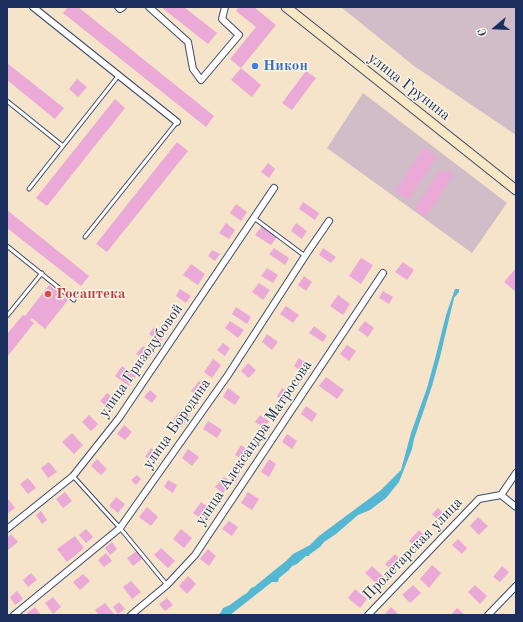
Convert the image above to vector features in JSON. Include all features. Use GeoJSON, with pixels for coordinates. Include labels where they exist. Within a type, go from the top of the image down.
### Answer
{"type":"FeatureCollection","features":[{"type":"Feature","properties":{"kind":"street"},"geometry":{"type":"LineString","coordinates":[[118,7],[120,9],[123,7]]}},
{"type":"Feature","properties":{"kind":"street"},"geometry":{"type":"LineString","coordinates":[[149,7],[188,42],[193,69],[201,80],[239,35],[222,19],[225,7]]}},
{"type":"Feature","properties":{"kind":"street","name":"улица Грунина"},"geometry":{"type":"LineString","coordinates":[[286,7],[516,190]]}},
{"type":"Feature","properties":{"kind":"street"},"geometry":{"type":"LineString","coordinates":[[38,8],[177,122]]}},
{"type":"Feature","properties":{"kind":"street","name":"улица Гризодубовой"},"geometry":{"type":"LineString","coordinates":[[7,529],[73,476],[119,418],[274,188]]}},
{"type":"Feature","properties":{"kind":"street","name":"улица Бородина"},"geometry":{"type":"LineString","coordinates":[[14,615],[120,528],[228,375],[329,220]]}},
{"type":"Feature","properties":{"kind":"street","name":"улица Александра Матросова"},"geometry":{"type":"LineString","coordinates":[[131,615],[168,585],[195,555],[383,273]]}},
{"type":"Feature","properties":{"kind":"street"},"geometry":{"type":"LineString","coordinates":[[516,473],[501,494],[516,507]]}},
{"type":"Feature","properties":{"kind":"street","name":"Пролетарская улица"},"geometry":{"type":"LineString","coordinates":[[368,615],[479,499],[501,494]]}},
{"type":"Feature","properties":{"kind":"street"},"geometry":{"type":"LineString","coordinates":[[488,615],[516,586]]}},
{"type":"Feature","properties":{"kind":"lane"},"geometry":{"type":"LineString","coordinates":[[29,189],[119,75]]}},
{"type":"Feature","properties":{"kind":"lane"},"geometry":{"type":"LineString","coordinates":[[7,101],[63,146]]}},
{"type":"Feature","properties":{"kind":"lane"},"geometry":{"type":"LineString","coordinates":[[85,236],[177,122]]}},
{"type":"Feature","properties":{"kind":"lane"},"geometry":{"type":"LineString","coordinates":[[254,218],[305,256]]}},
{"type":"Feature","properties":{"kind":"lane"},"geometry":{"type":"LineString","coordinates":[[7,246],[74,300]]}},
{"type":"Feature","properties":{"kind":"lane"},"geometry":{"type":"LineString","coordinates":[[7,316],[42,273]]}},
{"type":"Feature","properties":{"kind":"lane"},"geometry":{"type":"LineString","coordinates":[[73,476],[120,528],[168,585]]}},
{"type":"Feature","properties":{"kind":"shaded area"},"geometry":{"type":"Polygon","coordinates":[[[341,7],[516,7],[516,135],[414,66],[341,7]]]}},
{"type":"Feature","properties":{"kind":"shaded area"},"geometry":{"type":"Polygon","coordinates":[[[363,93],[507,203],[472,253],[327,148],[363,93]]]}},
{"type":"Feature","properties":{"kind":"water"},"geometry":{"type":"Polygon","coordinates":[[[455,289],[459,289],[459,292],[454,298],[432,386],[412,449],[399,482],[386,498],[370,510],[358,515],[309,556],[306,556],[297,564],[292,566],[279,578],[278,582],[272,582],[230,615],[218,615],[223,608],[247,593],[251,588],[293,554],[310,545],[319,536],[381,490],[401,470],[411,433],[427,388],[446,315],[455,289]]]}},
{"type":"Feature","properties":{"kind":"building"},"geometry":{"type":"Polygon","coordinates":[[[68,7],[78,7],[214,116],[206,127],[63,13],[68,7]]]}},
{"type":"Feature","properties":{"kind":"building"},"geometry":{"type":"Polygon","coordinates":[[[161,7],[184,7],[217,33],[208,44],[161,7]]]}},
{"type":"Feature","properties":{"kind":"building"},"geometry":{"type":"Polygon","coordinates":[[[239,7],[254,7],[276,25],[241,68],[230,59],[256,27],[236,11],[239,7]]]}},
{"type":"Feature","properties":{"kind":"building"},"geometry":{"type":"Polygon","coordinates":[[[7,63],[64,108],[55,119],[7,80],[7,63]]]}},
{"type":"Feature","properties":{"kind":"building"},"geometry":{"type":"Polygon","coordinates":[[[241,68],[261,85],[252,97],[231,80],[241,68]]]}},
{"type":"Feature","properties":{"kind":"building"},"geometry":{"type":"Polygon","coordinates":[[[306,71],[316,78],[292,110],[282,103],[306,71]]]}},
{"type":"Feature","properties":{"kind":"building"},"geometry":{"type":"Polygon","coordinates":[[[77,79],[87,87],[78,97],[69,89],[77,79]]]}},
{"type":"Feature","properties":{"kind":"building"},"geometry":{"type":"Polygon","coordinates":[[[115,99],[125,108],[47,206],[36,198],[115,99]]]}},
{"type":"Feature","properties":{"kind":"building"},"geometry":{"type":"Polygon","coordinates":[[[177,142],[188,151],[107,252],[96,244],[177,142]]]}},
{"type":"Feature","properties":{"kind":"building"},"geometry":{"type":"Polygon","coordinates":[[[424,148],[437,157],[408,200],[395,191],[424,148]]]}},
{"type":"Feature","properties":{"kind":"building"},"geometry":{"type":"Polygon","coordinates":[[[268,163],[275,169],[269,178],[261,172],[268,163]]]}},
{"type":"Feature","properties":{"kind":"building"},"geometry":{"type":"Polygon","coordinates":[[[440,170],[446,174],[449,171],[454,174],[426,217],[414,209],[440,170]]]}},
{"type":"Feature","properties":{"kind":"building"},"geometry":{"type":"Polygon","coordinates":[[[303,202],[319,213],[315,220],[299,209],[303,202]]]}},
{"type":"Feature","properties":{"kind":"building"},"geometry":{"type":"Polygon","coordinates":[[[236,204],[247,212],[241,221],[230,213],[236,204]]]}},
{"type":"Feature","properties":{"kind":"building"},"geometry":{"type":"Polygon","coordinates":[[[7,210],[89,276],[81,286],[7,228],[7,210]]]}},
{"type":"Feature","properties":{"kind":"building"},"geometry":{"type":"Polygon","coordinates":[[[226,223],[235,230],[229,239],[219,233],[226,223]]]}},
{"type":"Feature","properties":{"kind":"building"},"geometry":{"type":"Polygon","coordinates":[[[296,223],[307,231],[302,239],[291,231],[296,223]]]}},
{"type":"Feature","properties":{"kind":"building"},"geometry":{"type":"Polygon","coordinates":[[[262,226],[277,237],[271,245],[255,235],[262,226]]]}},
{"type":"Feature","properties":{"kind":"building"},"geometry":{"type":"Polygon","coordinates":[[[274,248],[289,258],[285,265],[269,254],[274,248]]]}},
{"type":"Feature","properties":{"kind":"building"},"geometry":{"type":"Polygon","coordinates":[[[323,248],[336,257],[331,263],[319,255],[323,248]]]}},
{"type":"Feature","properties":{"kind":"building"},"geometry":{"type":"Polygon","coordinates":[[[212,250],[220,254],[215,261],[208,256],[212,250]]]}},
{"type":"Feature","properties":{"kind":"building"},"geometry":{"type":"Polygon","coordinates":[[[361,258],[373,265],[361,284],[349,276],[361,258]]]}},
{"type":"Feature","properties":{"kind":"building"},"geometry":{"type":"Polygon","coordinates":[[[403,262],[414,270],[407,280],[395,272],[403,262]]]}},
{"type":"Feature","properties":{"kind":"building"},"geometry":{"type":"Polygon","coordinates":[[[191,264],[205,274],[198,285],[183,275],[191,264]]]}},
{"type":"Feature","properties":{"kind":"building"},"geometry":{"type":"Polygon","coordinates":[[[267,268],[278,275],[273,283],[261,276],[267,268]]]}},
{"type":"Feature","properties":{"kind":"building"},"geometry":{"type":"Polygon","coordinates":[[[516,268],[516,292],[504,282],[516,268]]]}},
{"type":"Feature","properties":{"kind":"building"},"geometry":{"type":"Polygon","coordinates":[[[304,276],[312,282],[306,291],[298,285],[304,276]]]}},
{"type":"Feature","properties":{"kind":"building"},"geometry":{"type":"Polygon","coordinates":[[[259,283],[270,290],[263,300],[252,292],[259,283]]]}},
{"type":"Feature","properties":{"kind":"building"},"geometry":{"type":"Polygon","coordinates":[[[49,285],[68,300],[45,329],[32,318],[30,320],[34,323],[7,357],[7,334],[23,315],[25,316],[49,285]]]}},
{"type":"Feature","properties":{"kind":"building"},"geometry":{"type":"Polygon","coordinates":[[[180,289],[191,296],[186,303],[176,296],[180,289]]]}},
{"type":"Feature","properties":{"kind":"building"},"geometry":{"type":"Polygon","coordinates":[[[383,291],[393,297],[389,304],[379,298],[383,291]]]}},
{"type":"Feature","properties":{"kind":"building"},"geometry":{"type":"Polygon","coordinates":[[[338,295],[350,304],[343,315],[330,306],[338,295]]]}},
{"type":"Feature","properties":{"kind":"building"},"geometry":{"type":"Polygon","coordinates":[[[286,306],[299,315],[293,323],[280,314],[286,306]]]}},
{"type":"Feature","properties":{"kind":"building"},"geometry":{"type":"Polygon","coordinates":[[[236,307],[251,317],[247,324],[232,314],[236,307]]]}},
{"type":"Feature","properties":{"kind":"building"},"geometry":{"type":"Polygon","coordinates":[[[230,321],[244,330],[238,338],[225,328],[230,321]]]}},
{"type":"Feature","properties":{"kind":"building"},"geometry":{"type":"Polygon","coordinates":[[[365,321],[374,328],[368,337],[358,330],[365,321]]]}},
{"type":"Feature","properties":{"kind":"building"},"geometry":{"type":"Polygon","coordinates":[[[155,326],[166,334],[160,342],[149,334],[155,326]]]}},
{"type":"Feature","properties":{"kind":"building"},"geometry":{"type":"Polygon","coordinates":[[[314,326],[327,336],[323,342],[309,333],[314,326]]]}},
{"type":"Feature","properties":{"kind":"building"},"geometry":{"type":"Polygon","coordinates":[[[267,334],[278,342],[272,350],[262,342],[267,334]]]}},
{"type":"Feature","properties":{"kind":"building"},"geometry":{"type":"Polygon","coordinates":[[[223,343],[230,348],[225,356],[217,350],[223,343]]]}},
{"type":"Feature","properties":{"kind":"building"},"geometry":{"type":"Polygon","coordinates":[[[347,345],[356,351],[349,361],[340,354],[347,345]]]}},
{"type":"Feature","properties":{"kind":"building"},"geometry":{"type":"Polygon","coordinates":[[[143,346],[153,354],[146,362],[136,354],[143,346]]]}},
{"type":"Feature","properties":{"kind":"building"},"geometry":{"type":"Polygon","coordinates":[[[299,358],[309,365],[303,373],[294,366],[299,358]]]}},
{"type":"Feature","properties":{"kind":"building"},"geometry":{"type":"Polygon","coordinates":[[[213,359],[221,365],[212,378],[204,372],[213,359]]]}},
{"type":"Feature","properties":{"kind":"building"},"geometry":{"type":"Polygon","coordinates":[[[248,363],[256,370],[249,378],[241,371],[248,363]]]}},
{"type":"Feature","properties":{"kind":"building"},"geometry":{"type":"Polygon","coordinates":[[[122,366],[136,376],[129,386],[115,376],[122,366]]]}},
{"type":"Feature","properties":{"kind":"building"},"geometry":{"type":"Polygon","coordinates":[[[326,377],[344,390],[337,399],[319,386],[326,377]]]}},
{"type":"Feature","properties":{"kind":"building"},"geometry":{"type":"Polygon","coordinates":[[[199,381],[207,387],[199,397],[191,391],[199,381]]]}},
{"type":"Feature","properties":{"kind":"building"},"geometry":{"type":"Polygon","coordinates":[[[228,388],[240,397],[235,405],[223,397],[228,388]]]}},
{"type":"Feature","properties":{"kind":"building"},"geometry":{"type":"Polygon","coordinates":[[[282,388],[290,394],[285,402],[277,396],[282,388]]]}},
{"type":"Feature","properties":{"kind":"building"},"geometry":{"type":"Polygon","coordinates":[[[150,390],[157,396],[152,403],[144,397],[150,390]]]}},
{"type":"Feature","properties":{"kind":"building"},"geometry":{"type":"Polygon","coordinates":[[[107,393],[117,402],[110,410],[100,401],[107,393]]]}},
{"type":"Feature","properties":{"kind":"building"},"geometry":{"type":"Polygon","coordinates":[[[306,406],[317,414],[312,422],[301,414],[306,406]]]}},
{"type":"Feature","properties":{"kind":"building"},"geometry":{"type":"Polygon","coordinates":[[[180,411],[189,417],[182,427],[173,420],[180,411]]]}},
{"type":"Feature","properties":{"kind":"building"},"geometry":{"type":"Polygon","coordinates":[[[89,415],[98,424],[91,431],[82,422],[89,415]]]}},
{"type":"Feature","properties":{"kind":"building"},"geometry":{"type":"Polygon","coordinates":[[[260,415],[269,421],[264,428],[255,422],[260,415]]]}},
{"type":"Feature","properties":{"kind":"building"},"geometry":{"type":"Polygon","coordinates":[[[208,421],[222,430],[217,438],[203,429],[208,421]]]}},
{"type":"Feature","properties":{"kind":"building"},"geometry":{"type":"Polygon","coordinates":[[[124,425],[132,432],[125,440],[117,434],[124,425]]]}},
{"type":"Feature","properties":{"kind":"building"},"geometry":{"type":"Polygon","coordinates":[[[72,433],[83,445],[74,454],[62,442],[72,433]]]}},
{"type":"Feature","properties":{"kind":"building"},"geometry":{"type":"Polygon","coordinates":[[[287,434],[297,441],[292,449],[282,442],[287,434]]]}},
{"type":"Feature","properties":{"kind":"building"},"geometry":{"type":"Polygon","coordinates":[[[241,445],[251,452],[245,461],[235,455],[241,445]]]}},
{"type":"Feature","properties":{"kind":"building"},"geometry":{"type":"Polygon","coordinates":[[[151,448],[161,455],[154,464],[145,457],[151,448]]]}},
{"type":"Feature","properties":{"kind":"building"},"geometry":{"type":"Polygon","coordinates":[[[188,449],[199,457],[192,466],[182,458],[188,449]]]}},
{"type":"Feature","properties":{"kind":"building"},"geometry":{"type":"Polygon","coordinates":[[[97,459],[107,469],[101,475],[91,466],[97,459]]]}},
{"type":"Feature","properties":{"kind":"building"},"geometry":{"type":"Polygon","coordinates":[[[269,459],[276,464],[269,477],[261,472],[269,459]]]}},
{"type":"Feature","properties":{"kind":"building"},"geometry":{"type":"Polygon","coordinates":[[[49,462],[57,472],[48,478],[41,468],[49,462]]]}},
{"type":"Feature","properties":{"kind":"building"},"geometry":{"type":"Polygon","coordinates":[[[232,471],[239,476],[235,482],[228,476],[232,471]]]}},
{"type":"Feature","properties":{"kind":"building"},"geometry":{"type":"Polygon","coordinates":[[[137,475],[141,479],[136,485],[131,480],[137,475]]]}},
{"type":"Feature","properties":{"kind":"building"},"geometry":{"type":"Polygon","coordinates":[[[224,477],[232,483],[223,493],[215,487],[224,477]]]}},
{"type":"Feature","properties":{"kind":"building"},"geometry":{"type":"Polygon","coordinates":[[[28,478],[36,488],[28,494],[20,484],[28,478]]]}},
{"type":"Feature","properties":{"kind":"building"},"geometry":{"type":"Polygon","coordinates":[[[168,480],[177,485],[173,493],[164,487],[168,480]]]}},
{"type":"Feature","properties":{"kind":"building"},"geometry":{"type":"Polygon","coordinates":[[[65,492],[72,501],[63,508],[56,499],[65,492]]]}},
{"type":"Feature","properties":{"kind":"building"},"geometry":{"type":"Polygon","coordinates":[[[248,492],[259,499],[252,510],[241,503],[248,492]]]}},
{"type":"Feature","properties":{"kind":"building"},"geometry":{"type":"Polygon","coordinates":[[[116,497],[125,504],[118,513],[109,506],[116,497]]]}},
{"type":"Feature","properties":{"kind":"building"},"geometry":{"type":"Polygon","coordinates":[[[9,500],[15,508],[7,514],[7,501],[9,500]]]}},
{"type":"Feature","properties":{"kind":"building"},"geometry":{"type":"Polygon","coordinates":[[[201,502],[211,509],[204,521],[193,513],[201,502]]]}},
{"type":"Feature","properties":{"kind":"building"},"geometry":{"type":"Polygon","coordinates":[[[147,507],[158,517],[151,526],[139,517],[147,507]]]}},
{"type":"Feature","properties":{"kind":"building"},"geometry":{"type":"Polygon","coordinates":[[[438,508],[444,514],[438,520],[432,514],[438,508]]]}},
{"type":"Feature","properties":{"kind":"building"},"geometry":{"type":"Polygon","coordinates":[[[41,511],[47,520],[42,524],[36,515],[41,511]]]}},
{"type":"Feature","properties":{"kind":"building"},"geometry":{"type":"Polygon","coordinates":[[[478,517],[488,526],[479,535],[470,526],[478,517]]]}},
{"type":"Feature","properties":{"kind":"building"},"geometry":{"type":"Polygon","coordinates":[[[229,521],[238,527],[232,536],[222,529],[229,521]]]}},
{"type":"Feature","properties":{"kind":"building"},"geometry":{"type":"Polygon","coordinates":[[[86,529],[93,537],[86,543],[79,535],[86,529]]]}},
{"type":"Feature","properties":{"kind":"building"},"geometry":{"type":"Polygon","coordinates":[[[181,529],[192,538],[184,548],[173,539],[181,529]]]}},
{"type":"Feature","properties":{"kind":"building"},"geometry":{"type":"Polygon","coordinates":[[[419,530],[426,537],[416,547],[409,541],[419,530]]]}},
{"type":"Feature","properties":{"kind":"building"},"geometry":{"type":"Polygon","coordinates":[[[11,534],[18,542],[8,550],[7,538],[11,534]]]}},
{"type":"Feature","properties":{"kind":"building"},"geometry":{"type":"Polygon","coordinates":[[[75,536],[84,548],[67,562],[57,549],[75,536]]]}},
{"type":"Feature","properties":{"kind":"building"},"geometry":{"type":"Polygon","coordinates":[[[458,539],[467,548],[462,554],[452,545],[458,539]]]}},
{"type":"Feature","properties":{"kind":"building"},"geometry":{"type":"Polygon","coordinates":[[[112,542],[117,549],[110,555],[105,548],[112,542]]]}},
{"type":"Feature","properties":{"kind":"building"},"geometry":{"type":"Polygon","coordinates":[[[161,548],[175,561],[168,568],[154,555],[161,548]]]}},
{"type":"Feature","properties":{"kind":"building"},"geometry":{"type":"Polygon","coordinates":[[[208,549],[216,556],[209,566],[200,559],[208,549]]]}},
{"type":"Feature","properties":{"kind":"building"},"geometry":{"type":"Polygon","coordinates":[[[137,551],[142,559],[133,566],[127,558],[137,551]]]}},
{"type":"Feature","properties":{"kind":"building"},"geometry":{"type":"Polygon","coordinates":[[[106,553],[112,561],[104,567],[98,560],[106,553]]]}},
{"type":"Feature","properties":{"kind":"building"},"geometry":{"type":"Polygon","coordinates":[[[395,554],[403,562],[393,572],[385,564],[395,554]]]}},
{"type":"Feature","properties":{"kind":"building"},"geometry":{"type":"Polygon","coordinates":[[[432,565],[441,573],[429,588],[420,579],[432,565]]]}},
{"type":"Feature","properties":{"kind":"building"},"geometry":{"type":"Polygon","coordinates":[[[372,566],[386,579],[379,586],[365,573],[372,566]]]}},
{"type":"Feature","properties":{"kind":"building"},"geometry":{"type":"Polygon","coordinates":[[[502,566],[509,572],[500,582],[493,577],[502,566]]]}},
{"type":"Feature","properties":{"kind":"building"},"geometry":{"type":"Polygon","coordinates":[[[31,573],[37,580],[28,587],[23,580],[31,573]]]}},
{"type":"Feature","properties":{"kind":"building"},"geometry":{"type":"Polygon","coordinates":[[[83,574],[90,581],[80,590],[73,582],[83,574]]]}},
{"type":"Feature","properties":{"kind":"building"},"geometry":{"type":"Polygon","coordinates":[[[188,576],[196,584],[187,594],[179,586],[188,576]]]}},
{"type":"Feature","properties":{"kind":"building"},"geometry":{"type":"Polygon","coordinates":[[[131,581],[141,592],[132,599],[123,587],[131,581]]]}},
{"type":"Feature","properties":{"kind":"building"},"geometry":{"type":"Polygon","coordinates":[[[413,585],[421,593],[410,603],[402,595],[413,585]]]}},
{"type":"Feature","properties":{"kind":"building"},"geometry":{"type":"Polygon","coordinates":[[[475,585],[487,596],[480,604],[468,592],[475,585]]]}},
{"type":"Feature","properties":{"kind":"building"},"geometry":{"type":"Polygon","coordinates":[[[355,589],[367,599],[360,608],[348,598],[355,589]]]}},
{"type":"Feature","properties":{"kind":"building"},"geometry":{"type":"Polygon","coordinates":[[[17,591],[23,599],[15,605],[10,597],[17,591]]]}},
{"type":"Feature","properties":{"kind":"building"},"geometry":{"type":"Polygon","coordinates":[[[53,597],[61,607],[53,614],[45,603],[53,597]]]}},
{"type":"Feature","properties":{"kind":"building"},"geometry":{"type":"Polygon","coordinates":[[[167,598],[173,605],[165,611],[159,604],[167,598]]]}},
{"type":"Feature","properties":{"kind":"building"},"geometry":{"type":"Polygon","coordinates":[[[119,602],[125,609],[118,614],[113,607],[119,602]]]}},
{"type":"Feature","properties":{"kind":"building"},"geometry":{"type":"Polygon","coordinates":[[[105,603],[115,615],[99,615],[95,610],[105,603]]]}},
{"type":"Feature","properties":{"kind":"building"},"geometry":{"type":"Polygon","coordinates":[[[35,607],[40,614],[39,615],[29,615],[27,613],[35,607]]]}},
{"type":"Feature","properties":{"kind":"building"},"geometry":{"type":"Polygon","coordinates":[[[391,607],[399,615],[384,615],[391,607]]]}},
{"type":"Feature","properties":{"kind":"building"},"geometry":{"type":"Polygon","coordinates":[[[457,608],[465,615],[451,615],[457,608]]]}},
{"type":"Feature","properties":{"kind":"place","name":"Никон"},"geometry":{"type":"Point","coordinates":[255,66]}},
{"type":"Feature","properties":{"kind":"place","name":"Госаптека"},"geometry":{"type":"Point","coordinates":[48,294]}}]}
